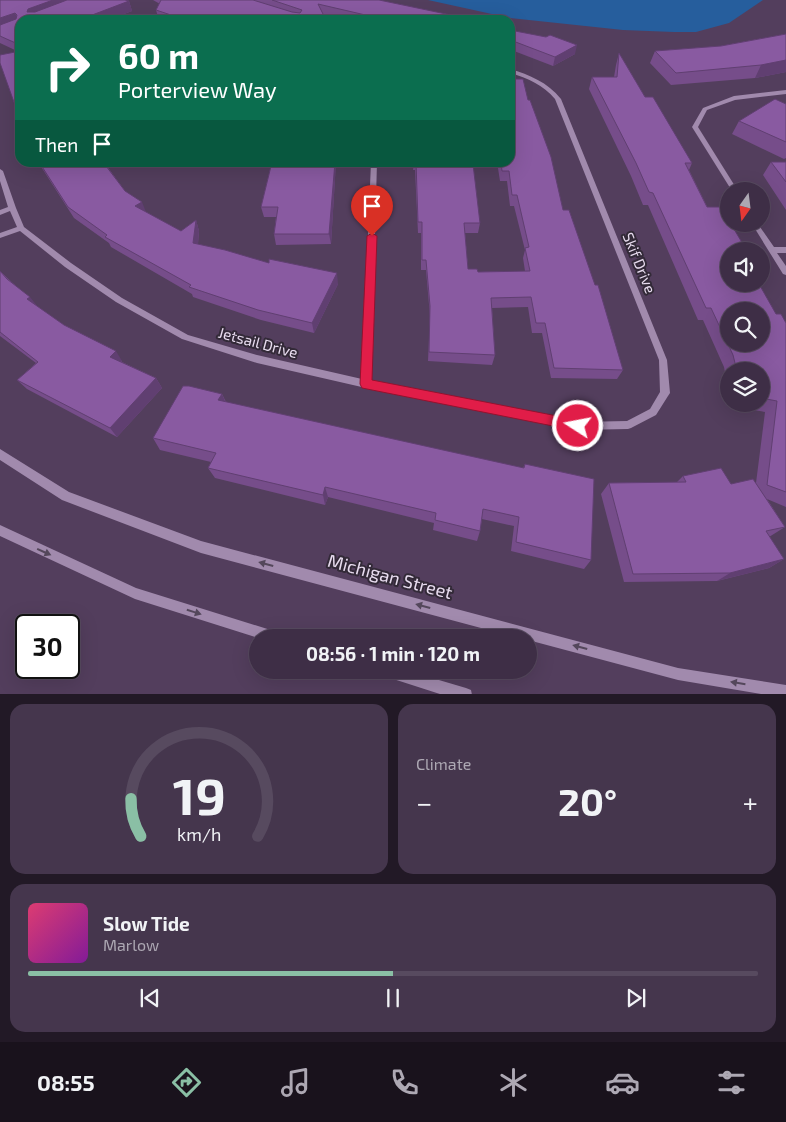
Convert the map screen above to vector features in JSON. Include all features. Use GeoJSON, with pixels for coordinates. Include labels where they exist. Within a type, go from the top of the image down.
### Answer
{"type":"FeatureCollection","features":[{"type":"Feature","properties":{"kind":"street","name":"Skif Drive"},"geometry":{"type":"LineString","coordinates":[[515,73],[534,79],[548,87],[558,99],[663,360],[665,394],[653,412],[628,425],[578,426]]}},
{"type":"Feature","properties":{"kind":"street"},"geometry":{"type":"LineString","coordinates":[[729,182],[695,127],[705,109],[734,98],[786,92]]}},
{"type":"Feature","properties":{"kind":"street"},"geometry":{"type":"LineString","coordinates":[[366,384],[374,167]]}},
{"type":"Feature","properties":{"kind":"street","name":"Jetsail Drive"},"geometry":{"type":"LineString","coordinates":[[0,171],[12,208],[21,228],[68,265],[118,300],[185,337],[257,359],[366,384],[578,426]]}},
{"type":"Feature","properties":{"kind":"street"},"geometry":{"type":"LineString","coordinates":[[0,213],[12,208]]}},
{"type":"Feature","properties":{"kind":"street"},"geometry":{"type":"LineString","coordinates":[[0,236],[21,228]]}},
{"type":"Feature","properties":{"kind":"street"},"geometry":{"type":"LineString","coordinates":[[759,232],[786,272]]}},
{"type":"Feature","properties":{"kind":"street"},"geometry":{"type":"LineString","coordinates":[[771,250],[786,250]]}},
{"type":"Feature","properties":{"kind":"street","name":"Michigan Street"},"geometry":{"type":"LineString","coordinates":[[0,454],[66,496],[201,547],[678,674],[786,691]]}},
{"type":"Feature","properties":{"kind":"street"},"geometry":{"type":"LineString","coordinates":[[0,530],[135,593],[249,629]]}},
{"type":"Feature","properties":{"kind":"street"},"geometry":{"type":"LineString","coordinates":[[415,679],[466,694]]}},
{"type":"Feature","properties":{"kind":"water"},"geometry":{"type":"Polygon","coordinates":[[[428,0],[763,0],[729,23],[696,32],[623,30],[515,19],[515,15],[496,15],[428,0]]]}},
{"type":"Feature","properties":{"kind":"building"},"geometry":{"type":"Polygon","coordinates":[[[0,0],[53,0],[28,9],[27,12],[35,12],[67,0],[129,1],[92,15],[17,15],[15,13],[0,18],[0,0]]]}},
{"type":"Feature","properties":{"kind":"building"},"geometry":{"type":"Polygon","coordinates":[[[161,0],[253,0],[300,13],[302,10],[272,0],[379,0],[451,15],[365,15],[318,4],[324,15],[171,15],[156,10],[161,0]]]}},
{"type":"Feature","properties":{"kind":"building"},"geometry":{"type":"Polygon","coordinates":[[[15,19],[15,43],[0,36],[0,25],[15,19]]]}},
{"type":"Feature","properties":{"kind":"building"},"geometry":{"type":"Polygon","coordinates":[[[515,31],[546,37],[550,35],[577,45],[555,57],[515,42],[515,31]]]}},
{"type":"Feature","properties":{"kind":"building"},"geometry":{"type":"Polygon","coordinates":[[[786,34],[786,60],[761,65],[676,73],[655,51],[721,46],[786,34]]]}},
{"type":"Feature","properties":{"kind":"building"},"geometry":{"type":"Polygon","coordinates":[[[15,52],[15,105],[0,63],[0,55],[15,52]]]}},
{"type":"Feature","properties":{"kind":"building"},"geometry":{"type":"Polygon","coordinates":[[[619,53],[645,97],[653,97],[692,163],[685,163],[707,207],[720,207],[720,232],[736,232],[742,242],[720,242],[720,292],[764,292],[769,302],[720,302],[720,327],[711,308],[706,308],[653,193],[649,192],[592,77],[617,77],[619,53]]]}},
{"type":"Feature","properties":{"kind":"building"},"geometry":{"type":"Polygon","coordinates":[[[515,79],[523,79],[528,100],[530,100],[551,157],[563,210],[569,210],[595,285],[598,285],[623,370],[554,368],[545,323],[536,323],[531,297],[491,298],[495,355],[429,352],[430,306],[426,260],[422,260],[422,222],[418,222],[416,167],[473,167],[480,223],[464,223],[468,269],[477,269],[478,272],[530,271],[525,248],[529,247],[517,195],[512,195],[509,171],[502,171],[502,167],[515,167],[515,79]]]}},
{"type":"Feature","properties":{"kind":"building"},"geometry":{"type":"Polygon","coordinates":[[[775,99],[786,104],[786,142],[739,121],[775,99]]]}},
{"type":"Feature","properties":{"kind":"building"},"geometry":{"type":"Polygon","coordinates":[[[771,162],[786,162],[786,182],[771,162]]]}},
{"type":"Feature","properties":{"kind":"building"},"geometry":{"type":"Polygon","coordinates":[[[42,167],[107,167],[125,191],[142,202],[135,206],[181,231],[196,220],[193,243],[269,263],[269,259],[337,273],[312,323],[258,310],[189,287],[191,285],[105,237],[107,235],[68,207],[42,167]]]}},
{"type":"Feature","properties":{"kind":"building"},"geometry":{"type":"Polygon","coordinates":[[[271,167],[335,167],[329,234],[274,234],[278,207],[261,207],[271,167]]]}},
{"type":"Feature","properties":{"kind":"building"},"geometry":{"type":"Polygon","coordinates":[[[0,271],[30,297],[27,299],[64,325],[116,351],[110,357],[156,378],[110,428],[17,380],[38,362],[0,332],[0,271]]]}},
{"type":"Feature","properties":{"kind":"building"},"geometry":{"type":"Polygon","coordinates":[[[770,303],[776,314],[781,314],[786,323],[786,492],[767,485],[777,401],[770,400],[770,362],[735,362],[732,352],[770,352],[770,303]]]}},
{"type":"Feature","properties":{"kind":"building"},"geometry":{"type":"Polygon","coordinates":[[[183,386],[222,394],[218,400],[524,468],[525,464],[594,479],[591,560],[516,542],[519,517],[483,509],[480,531],[435,520],[436,513],[325,487],[323,495],[208,468],[216,453],[153,438],[183,386]]]}},
{"type":"Feature","properties":{"kind":"building"},"geometry":{"type":"Polygon","coordinates":[[[721,468],[731,484],[753,479],[785,527],[766,531],[784,559],[730,573],[633,574],[609,483],[686,482],[683,476],[721,468]]]}},
{"type":"Feature","properties":{"kind":"route"},"geometry":{"type":"LineString","coordinates":[[372,236],[366,384],[578,426]]}}]}
